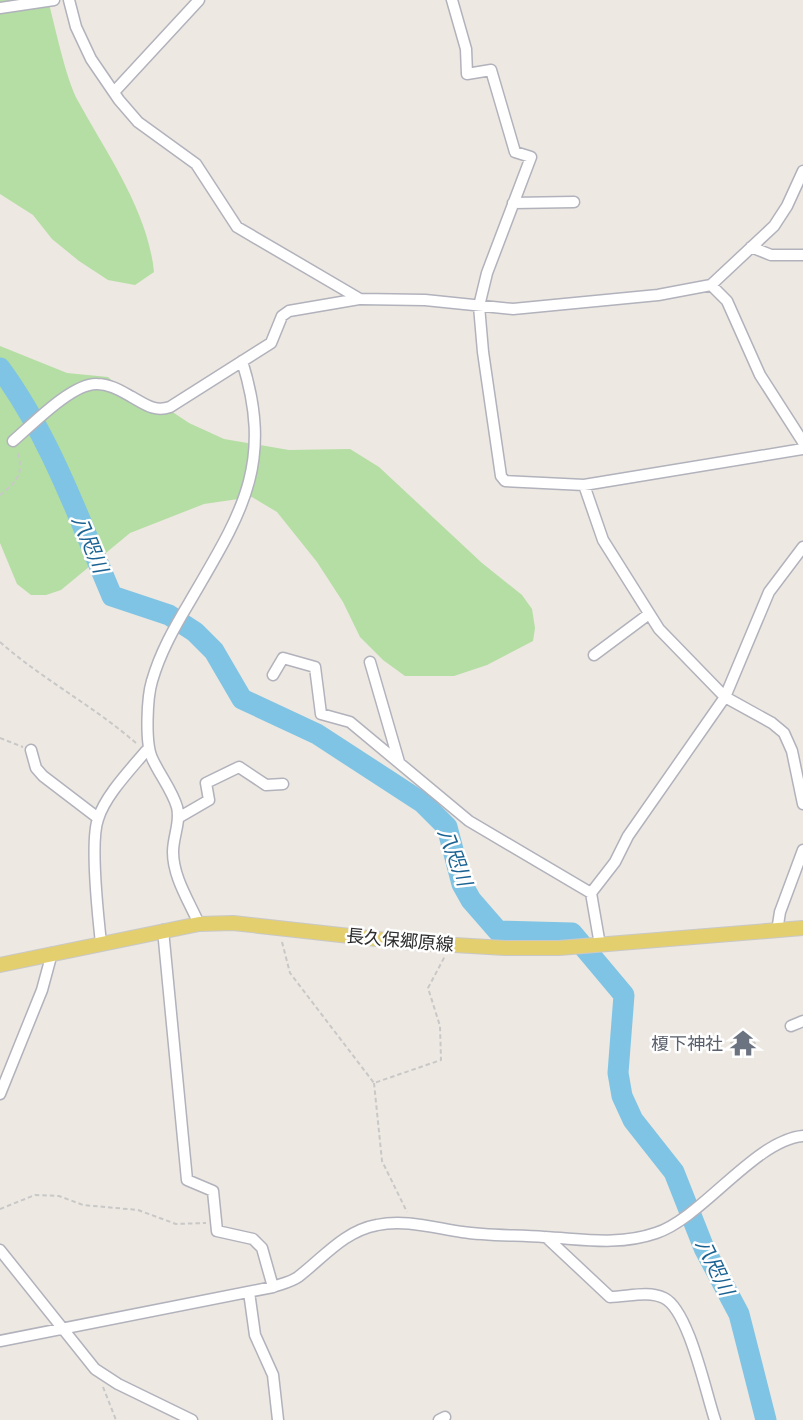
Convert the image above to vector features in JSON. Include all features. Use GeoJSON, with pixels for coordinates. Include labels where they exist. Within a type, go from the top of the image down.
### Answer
{"type":"FeatureCollection","features":[{"type":"Feature","properties":{"kind":"main road","name":"長久保郷原線"},"geometry":{"type":"LineString","coordinates":[[0,964],[200,924],[233,923],[450,945],[526,948],[600,945],[803,928]]}},
{"type":"Feature","properties":{"kind":"street"},"geometry":{"type":"LineString","coordinates":[[0,8],[54,0]]}},
{"type":"Feature","properties":{"kind":"street"},"geometry":{"type":"LineString","coordinates":[[69,0],[76,27],[91,59],[114,92],[138,122],[196,164],[237,228],[360,299]]}},
{"type":"Feature","properties":{"kind":"street"},"geometry":{"type":"LineString","coordinates":[[114,92],[199,0]]}},
{"type":"Feature","properties":{"kind":"street"},"geometry":{"type":"LineString","coordinates":[[452,0],[466,48],[467,74],[490,70],[515,153],[531,157],[487,273],[479,306],[483,352],[501,476],[505,481],[527,484],[584,485],[803,449]]}},
{"type":"Feature","properties":{"kind":"street"},"geometry":{"type":"LineString","coordinates":[[14,441],[60,399],[95,384],[114,387],[152,408],[161,410],[170,407],[271,343],[282,316],[289,311],[360,299],[425,300],[513,309],[658,295],[711,285],[774,226],[787,206],[803,171]]}},
{"type":"Feature","properties":{"kind":"street"},"geometry":{"type":"LineString","coordinates":[[513,203],[574,202]]}},
{"type":"Feature","properties":{"kind":"street"},"geometry":{"type":"LineString","coordinates":[[751,247],[771,255],[803,255]]}},
{"type":"Feature","properties":{"kind":"street"},"geometry":{"type":"LineString","coordinates":[[711,285],[727,302],[760,375],[803,442]]}},
{"type":"Feature","properties":{"kind":"street"},"geometry":{"type":"LineString","coordinates":[[200,924],[177,874],[173,851],[178,818],[176,806],[150,755],[149,725],[152,682],[173,628],[233,528],[250,484],[257,432],[254,405],[242,362]]}},
{"type":"Feature","properties":{"kind":"street"},"geometry":{"type":"LineString","coordinates":[[584,485],[603,540],[659,629],[725,697],[772,723],[784,733],[792,751],[803,804]]}},
{"type":"Feature","properties":{"kind":"street"},"geometry":{"type":"LineString","coordinates":[[600,945],[591,893],[615,862],[628,836],[725,697],[769,592],[803,547]]}},
{"type":"Feature","properties":{"kind":"street"},"geometry":{"type":"LineString","coordinates":[[594,656],[649,614]]}},
{"type":"Feature","properties":{"kind":"street"},"geometry":{"type":"LineString","coordinates":[[273,675],[283,658],[315,667],[321,714],[350,722],[469,821],[591,893]]}},
{"type":"Feature","properties":{"kind":"street"},"geometry":{"type":"LineString","coordinates":[[370,662],[399,763]]}},
{"type":"Feature","properties":{"kind":"street"},"geometry":{"type":"LineString","coordinates":[[31,750],[36,768],[43,776],[98,818]]}},
{"type":"Feature","properties":{"kind":"street"},"geometry":{"type":"LineString","coordinates":[[101,943],[96,869],[98,818],[122,780],[146,751]]}},
{"type":"Feature","properties":{"kind":"street"},"geometry":{"type":"LineString","coordinates":[[178,818],[209,801],[206,783],[239,766],[266,784],[283,784]]}},
{"type":"Feature","properties":{"kind":"street"},"geometry":{"type":"LineString","coordinates":[[777,931],[780,912],[803,850]]}},
{"type":"Feature","properties":{"kind":"street"},"geometry":{"type":"LineString","coordinates":[[163,930],[187,1180],[213,1191],[217,1231],[253,1239],[262,1248],[273,1287]]}},
{"type":"Feature","properties":{"kind":"street"},"geometry":{"type":"LineString","coordinates":[[0,1094],[42,990],[52,953]]}},
{"type":"Feature","properties":{"kind":"street"},"geometry":{"type":"LineString","coordinates":[[791,1026],[803,1021]]}},
{"type":"Feature","properties":{"kind":"street"},"geometry":{"type":"LineString","coordinates":[[0,1341],[273,1287],[296,1279],[338,1242],[374,1225],[401,1222],[476,1234],[546,1237],[603,1243],[658,1233],[688,1214],[754,1160],[781,1143],[803,1136]]}},
{"type":"Feature","properties":{"kind":"street"},"geometry":{"type":"LineString","coordinates":[[546,1237],[610,1297],[654,1295],[666,1299],[676,1309],[693,1347],[715,1420]]}},
{"type":"Feature","properties":{"kind":"street"},"geometry":{"type":"LineString","coordinates":[[0,1251],[95,1369],[118,1384],[192,1420]]}},
{"type":"Feature","properties":{"kind":"street"},"geometry":{"type":"LineString","coordinates":[[249,1292],[255,1335],[273,1375],[278,1420]]}},
{"type":"Feature","properties":{"kind":"path"},"geometry":{"type":"LineString","coordinates":[[0,495],[20,476],[21,466],[14,441]]}},
{"type":"Feature","properties":{"kind":"path"},"geometry":{"type":"LineString","coordinates":[[0,642],[25,664],[96,710],[146,751]]}},
{"type":"Feature","properties":{"kind":"path"},"geometry":{"type":"LineString","coordinates":[[0,738],[31,750]]}},
{"type":"Feature","properties":{"kind":"path"},"geometry":{"type":"LineString","coordinates":[[279,928],[290,973],[374,1083],[382,1161],[413,1224]]}},
{"type":"Feature","properties":{"kind":"path"},"geometry":{"type":"LineString","coordinates":[[374,1083],[441,1060],[440,1026],[428,988],[450,945]]}},
{"type":"Feature","properties":{"kind":"path"},"geometry":{"type":"LineString","coordinates":[[0,1209],[35,1195],[59,1196],[82,1206],[138,1210],[176,1224],[217,1223]]}},
{"type":"Feature","properties":{"kind":"path"},"geometry":{"type":"LineString","coordinates":[[95,1369],[116,1420]]}},
{"type":"Feature","properties":{"kind":"green space"},"geometry":{"type":"Polygon","coordinates":[[[0,0],[48,0],[65,67],[74,92],[125,184],[144,227],[154,272],[135,285],[108,280],[79,261],[52,239],[33,215],[0,194],[0,0]]]}},
{"type":"Feature","properties":{"kind":"green space"},"geometry":{"type":"Polygon","coordinates":[[[0,346],[67,373],[108,377],[127,395],[165,407],[189,423],[224,439],[289,450],[350,449],[379,467],[482,563],[522,595],[532,609],[535,628],[533,641],[487,665],[454,676],[405,676],[383,660],[360,637],[343,602],[317,562],[277,512],[252,497],[204,504],[130,533],[61,590],[46,595],[31,595],[17,584],[0,543],[0,346]]]}},
{"type":"Feature","properties":{"kind":"building","name":"榎下神社"},"geometry":{"type":"Polygon","coordinates":[[[753,1036],[756,1044],[733,1050],[730,1042],[753,1036]]]}},
{"type":"Feature","properties":{"kind":"waterway","name":"八咫川"},"geometry":{"type":"LineString","coordinates":[[0,368],[18,394],[49,450],[112,596],[169,615],[195,632],[214,651],[242,699],[317,734],[423,803],[447,827],[462,884],[471,900],[498,931],[572,933],[624,995],[618,1073],[622,1096],[633,1120],[674,1172],[704,1248],[739,1314],[766,1420]]}},
{"type":"Feature","properties":{"kind":"place","name":"榎下神社"},"geometry":{"type":"Point","coordinates":[743,1043]}}]}
